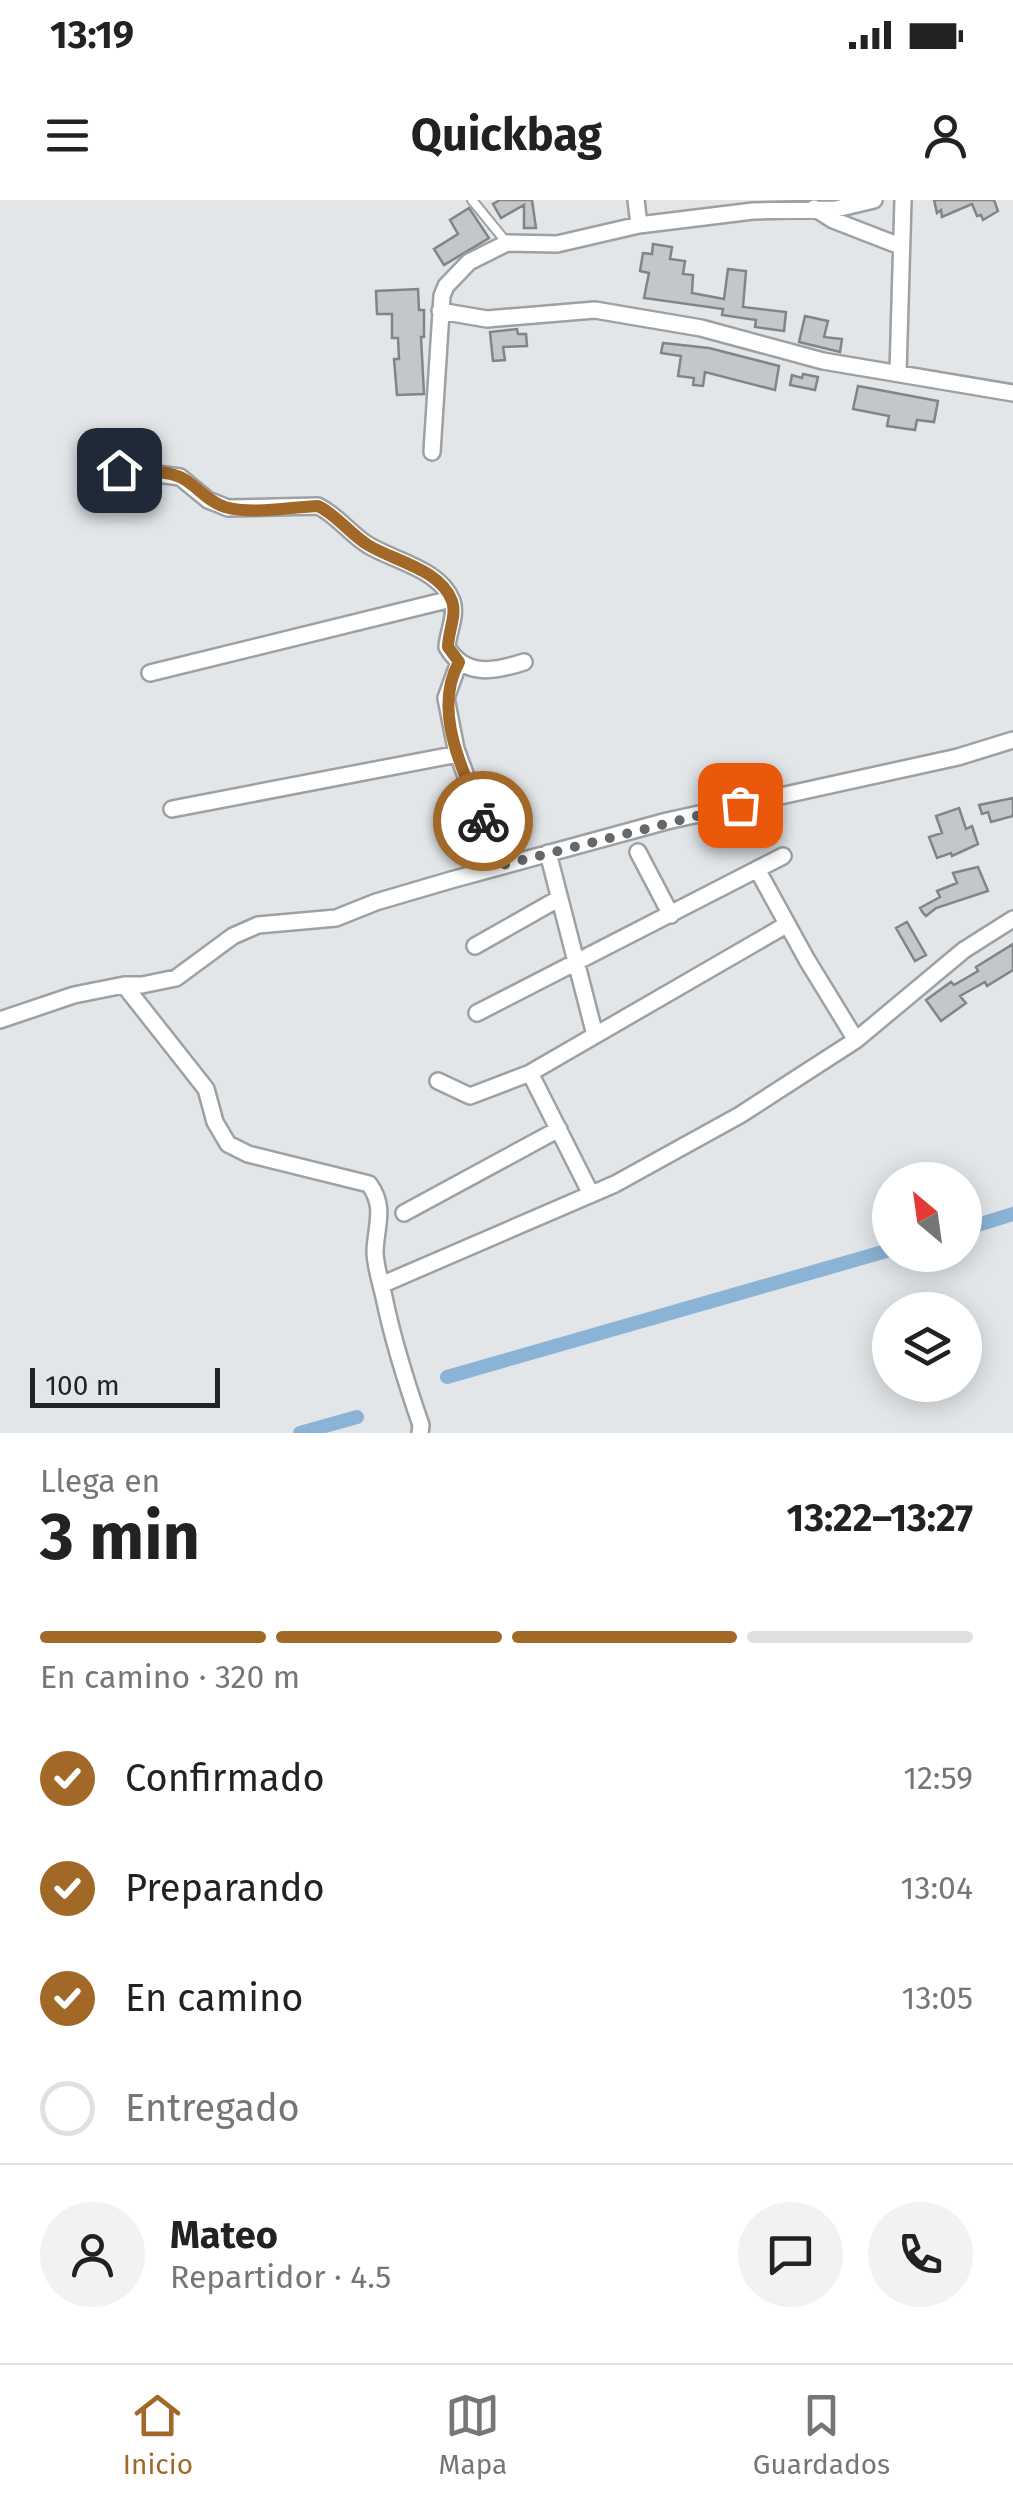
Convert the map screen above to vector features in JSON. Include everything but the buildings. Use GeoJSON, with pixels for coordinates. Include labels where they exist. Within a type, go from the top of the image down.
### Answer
{"type":"FeatureCollection","features":[{"type":"Feature","properties":{"kind":"street"},"geometry":{"type":"LineString","coordinates":[[636,200],[639,225]]}},
{"type":"Feature","properties":{"kind":"street"},"geometry":{"type":"LineString","coordinates":[[432,452],[442,296],[454,277],[480,254],[507,243],[557,244],[639,225],[808,204],[836,209],[874,200]]}},
{"type":"Feature","properties":{"kind":"street"},"geometry":{"type":"LineString","coordinates":[[898,374],[903,200]]}},
{"type":"Feature","properties":{"kind":"street"},"geometry":{"type":"LineString","coordinates":[[808,204],[834,220],[900,246]]}},
{"type":"Feature","properties":{"kind":"street"},"geometry":{"type":"LineString","coordinates":[[440,312],[487,319],[594,310],[701,328],[822,361],[1013,393]]}},
{"type":"Feature","properties":{"kind":"street"},"geometry":{"type":"LineString","coordinates":[[97,466],[180,477],[208,500],[228,508],[318,506],[366,544],[438,582],[451,599],[454,614],[448,647],[459,662],[485,671],[524,662]]}},
{"type":"Feature","properties":{"kind":"street"},"geometry":{"type":"LineString","coordinates":[[150,673],[451,599]]}},
{"type":"Feature","properties":{"kind":"street"},"geometry":{"type":"LineString","coordinates":[[459,662],[446,698],[458,754],[499,866]]}},
{"type":"Feature","properties":{"kind":"street"},"geometry":{"type":"LineString","coordinates":[[0,1020],[74,995],[176,978],[233,936],[258,926],[336,918],[376,902],[666,821],[958,756],[1013,740]]}},
{"type":"Feature","properties":{"kind":"street"},"geometry":{"type":"LineString","coordinates":[[172,809],[458,754]]}},
{"type":"Feature","properties":{"kind":"street"},"geometry":{"type":"LineString","coordinates":[[638,852],[671,915]]}},
{"type":"Feature","properties":{"kind":"street"},"geometry":{"type":"LineString","coordinates":[[548,853],[595,1036]]}},
{"type":"Feature","properties":{"kind":"street"},"geometry":{"type":"LineString","coordinates":[[477,1013],[783,856]]}},
{"type":"Feature","properties":{"kind":"street"},"geometry":{"type":"LineString","coordinates":[[757,869],[856,1040]]}},
{"type":"Feature","properties":{"kind":"street"},"geometry":{"type":"LineString","coordinates":[[476,946],[558,900]]}},
{"type":"Feature","properties":{"kind":"street"},"geometry":{"type":"LineString","coordinates":[[381,1284],[592,1194],[740,1115],[856,1040],[964,950],[1013,920]]}},
{"type":"Feature","properties":{"kind":"street"},"geometry":{"type":"LineString","coordinates":[[438,1081],[470,1096],[530,1072],[786,925]]}},
{"type":"Feature","properties":{"kind":"street"},"geometry":{"type":"LineString","coordinates":[[124,985],[206,1089],[215,1122],[228,1144],[248,1154],[370,1184],[378,1196],[381,1214],[375,1252],[396,1354],[421,1424],[420,1433]]}},
{"type":"Feature","properties":{"kind":"street"},"geometry":{"type":"LineString","coordinates":[[530,1072],[592,1194]]}},
{"type":"Feature","properties":{"kind":"street"},"geometry":{"type":"LineString","coordinates":[[404,1213],[559,1129]]}},
{"type":"Feature","properties":{"kind":"lane"},"geometry":{"type":"LineString","coordinates":[[472,200],[507,243]]}},
{"type":"Feature","properties":{"kind":"waterway"},"geometry":{"type":"LineString","coordinates":[[982,1224],[1013,1214]]}},
{"type":"Feature","properties":{"kind":"waterway"},"geometry":{"type":"LineString","coordinates":[[447,1377],[872,1255]]}},
{"type":"Feature","properties":{"kind":"waterway"},"geometry":{"type":"LineString","coordinates":[[300,1433],[357,1417]]}},
{"type":"Feature","properties":{"kind":"way so far"},"geometry":{"type":"LineString","coordinates":[[483,821],[499,866],[740,805]]}},
{"type":"Feature","properties":{"kind":"route"},"geometry":{"type":"LineString","coordinates":[[119,470],[146,475],[163,472],[180,477],[208,500],[228,508],[318,506],[366,544],[438,582],[451,599],[454,614],[448,647],[459,662],[446,698],[456,750],[483,821]]}}]}
